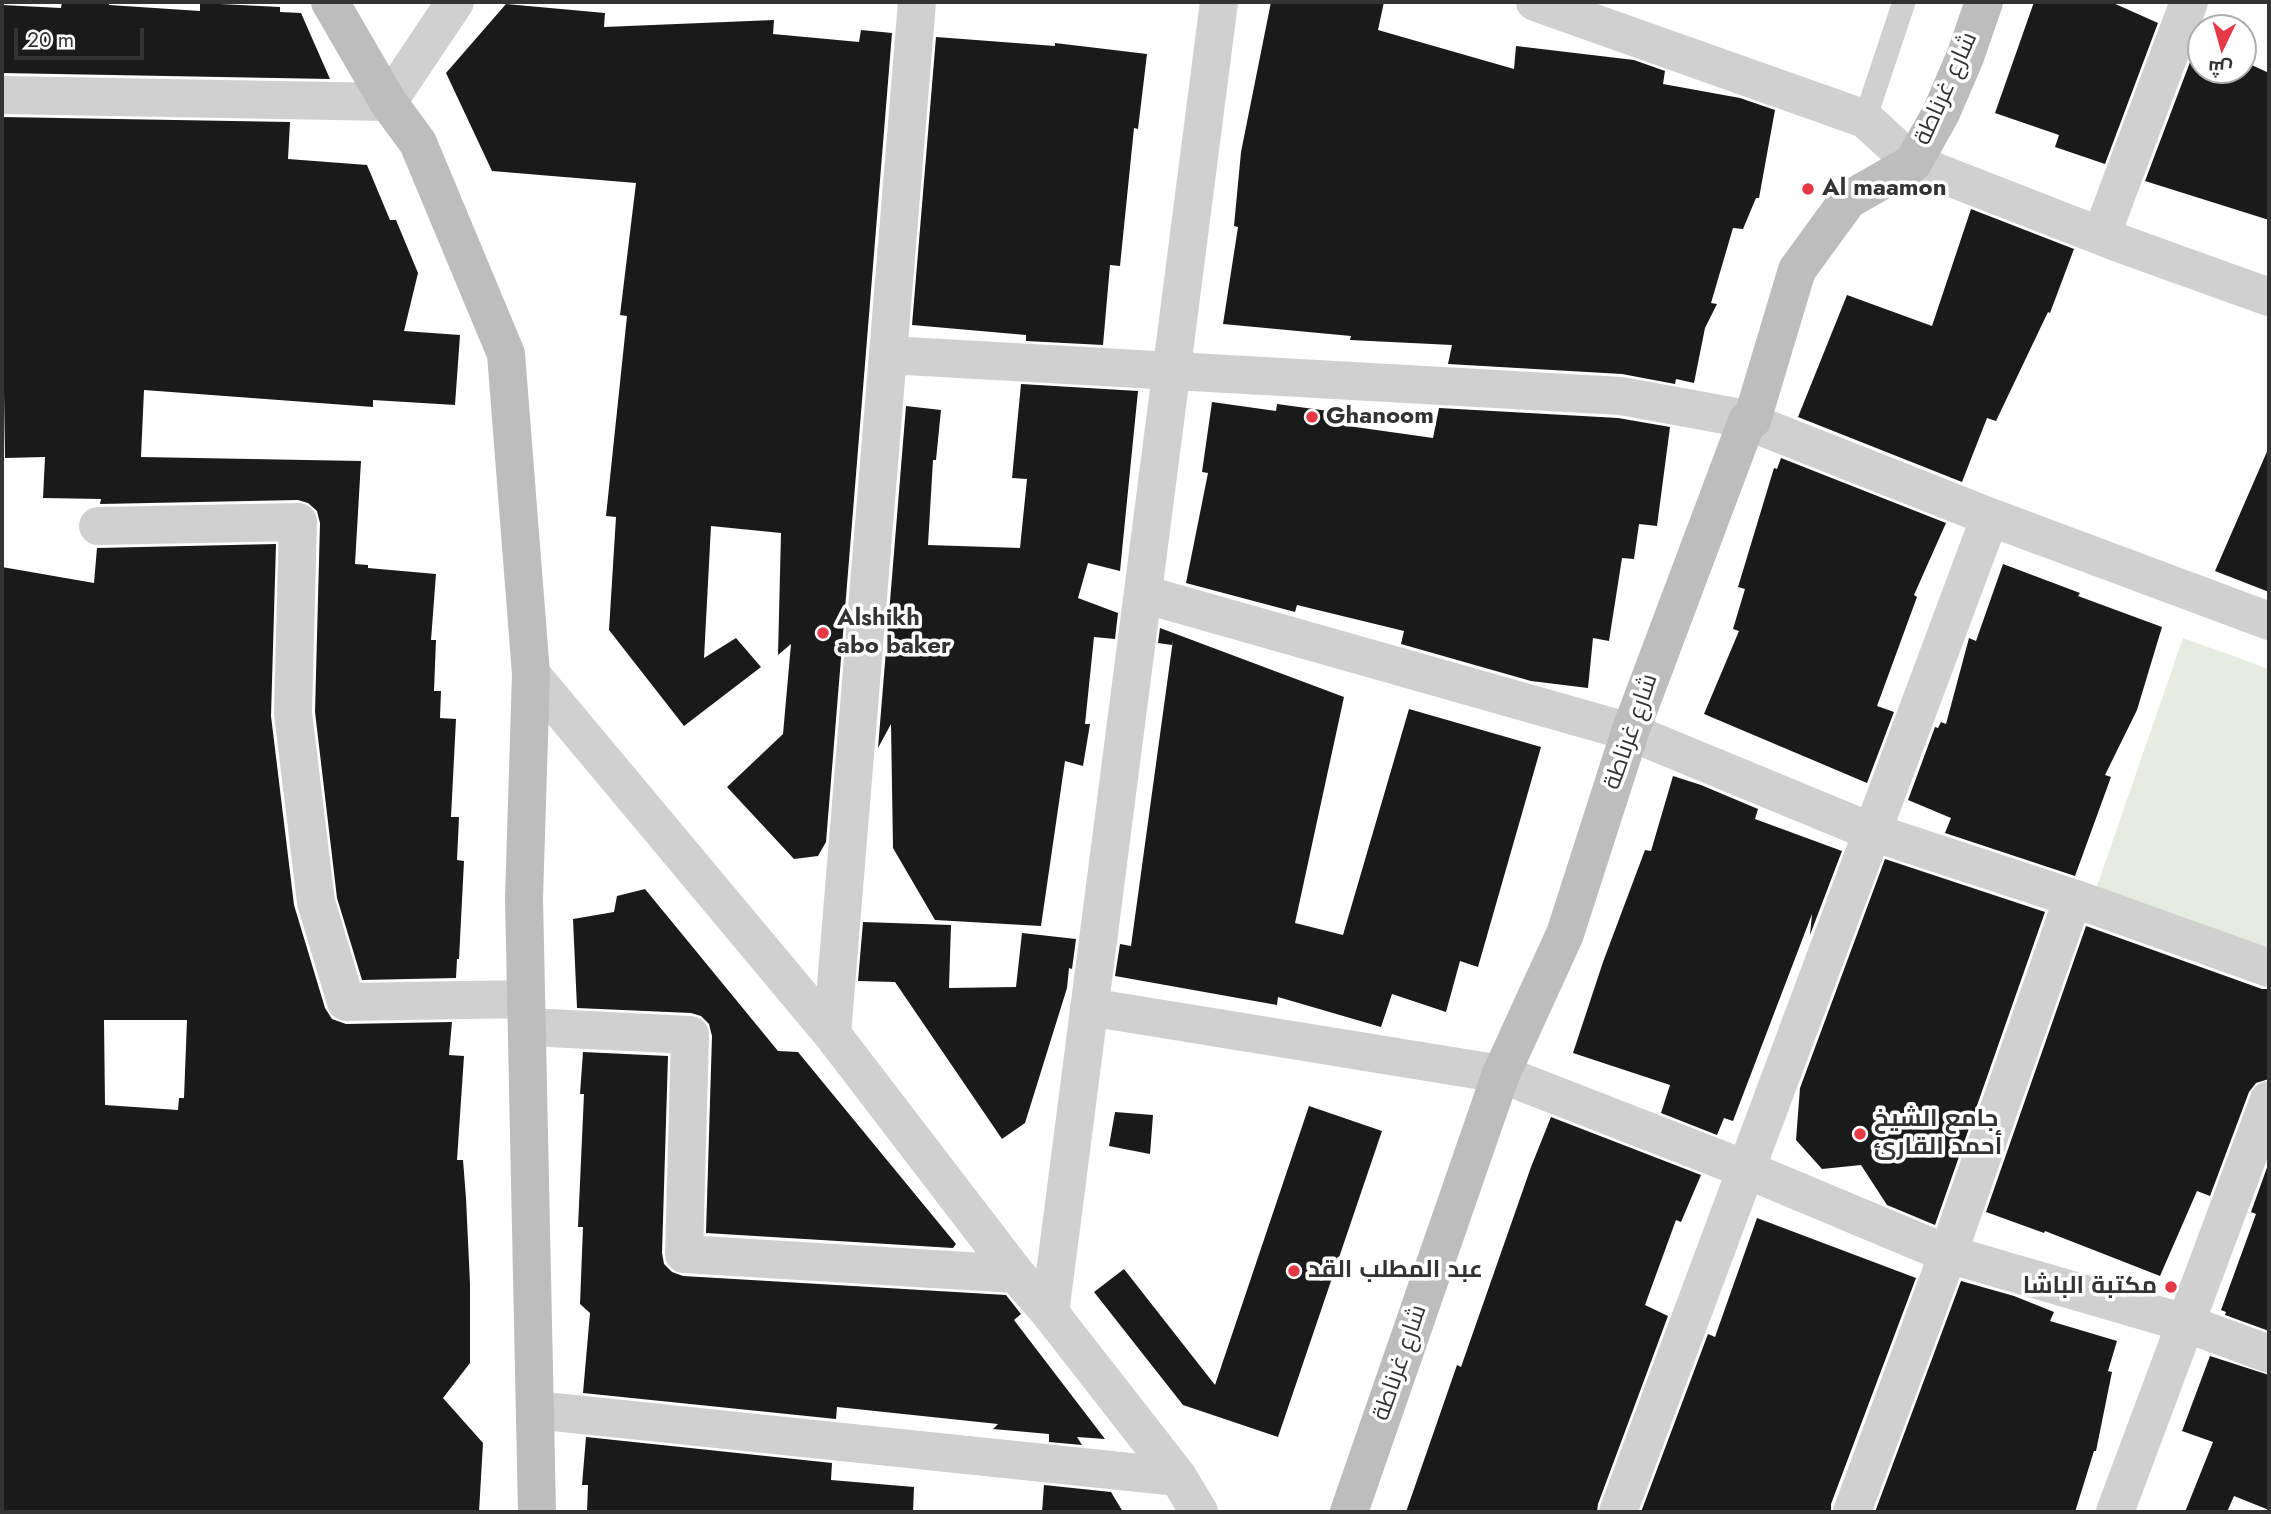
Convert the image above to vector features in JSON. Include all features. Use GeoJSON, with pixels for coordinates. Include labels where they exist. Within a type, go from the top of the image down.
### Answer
{"type":"FeatureCollection","features":[{"type":"Feature","properties":{"kind":"main road"},"geometry":{"type":"LineString","coordinates":[[330,2],[388,102],[418,143],[506,354],[531,674],[524,898],[537,1512]]}},
{"type":"Feature","properties":{"kind":"main road","name":"شارع غرناطة"},"geometry":{"type":"LineString","coordinates":[[1349,1512],[1501,1074],[1565,934],[1630,732],[1749,420],[1797,270],[1848,200],[1913,163],[1941,113],[1965,57],[1984,2]]}},
{"type":"Feature","properties":{"kind":"street"},"geometry":{"type":"LineString","coordinates":[[2,95],[388,102],[455,2]]}},
{"type":"Feature","properties":{"kind":"street"},"geometry":{"type":"LineString","coordinates":[[832,1034],[917,2]]}},
{"type":"Feature","properties":{"kind":"street"},"geometry":{"type":"LineString","coordinates":[[1050,1313],[1219,2]]}},
{"type":"Feature","properties":{"kind":"street"},"geometry":{"type":"LineString","coordinates":[[1535,2],[1865,119],[1913,163],[2269,298]]}},
{"type":"Feature","properties":{"kind":"street"},"geometry":{"type":"LineString","coordinates":[[2101,236],[2189,2]]}},
{"type":"Feature","properties":{"kind":"street"},"geometry":{"type":"LineString","coordinates":[[888,355],[1621,396],[1749,420],[1990,517],[2269,621]]}},
{"type":"Feature","properties":{"kind":"street"},"geometry":{"type":"LineString","coordinates":[[1618,1512],[1990,517]]}},
{"type":"Feature","properties":{"kind":"street"},"geometry":{"type":"LineString","coordinates":[[98,526],[298,522],[293,713],[316,902],[346,1002],[527,1013],[690,1035],[684,1255],[1016,1274]]}},
{"type":"Feature","properties":{"kind":"street"},"geometry":{"type":"LineString","coordinates":[[1143,594],[1630,732],[1872,832],[2073,898],[2269,968]]}},
{"type":"Feature","properties":{"kind":"street"},"geometry":{"type":"LineString","coordinates":[[531,674],[832,1034],[1016,1274],[1050,1313],[1178,1477],[1199,1512]]}},
{"type":"Feature","properties":{"kind":"street"},"geometry":{"type":"LineString","coordinates":[[1852,1512],[1948,1254],[2073,898]]}},
{"type":"Feature","properties":{"kind":"street"},"geometry":{"type":"LineString","coordinates":[[1089,1007],[1501,1074],[1745,1169],[1948,1254],[2185,1323],[2269,1354]]}},
{"type":"Feature","properties":{"kind":"street"},"geometry":{"type":"LineString","coordinates":[[2115,1512],[2269,1100]]}},
{"type":"Feature","properties":{"kind":"street"},"geometry":{"type":"LineString","coordinates":[[535,1410],[1178,1477]]}},
{"type":"Feature","properties":{"kind":"lane"},"geometry":{"type":"LineString","coordinates":[[1865,119],[1904,2]]}},
{"type":"Feature","properties":{"kind":"shaded area"},"geometry":{"type":"Polygon","coordinates":[[[2183,638],[2269,669],[2269,956],[2095,892],[2183,638]]]}},
{"type":"Feature","properties":{"kind":"building"},"geometry":{"type":"Polygon","coordinates":[[[62,2],[109,2],[109,5],[200,11],[200,3],[280,7],[280,12],[301,13],[330,79],[2,73],[2,5],[61,8],[62,2]]]}},
{"type":"Feature","properties":{"kind":"building"},"geometry":{"type":"Polygon","coordinates":[[[1271,2],[1384,2],[1378,30],[1514,69],[1516,46],[1634,60],[1665,71],[1663,84],[1740,98],[1775,110],[1759,198],[1756,198],[1743,229],[1733,228],[1711,303],[1717,304],[1705,328],[1694,383],[1676,379],[1675,384],[1622,374],[1448,364],[1452,345],[1350,340],[1351,336],[1223,324],[1238,227],[1234,226],[1241,152],[1271,2]]]}},
{"type":"Feature","properties":{"kind":"building"},"geometry":{"type":"Polygon","coordinates":[[[2034,2],[2111,2],[2158,23],[2105,164],[2055,147],[2059,135],[1995,113],[2034,2]]]}},
{"type":"Feature","properties":{"kind":"building"},"geometry":{"type":"Polygon","coordinates":[[[506,4],[605,13],[604,27],[774,20],[773,34],[859,42],[861,30],[892,33],[826,842],[818,856],[794,859],[727,787],[783,734],[791,644],[778,655],[781,533],[711,526],[704,658],[736,638],[761,667],[684,726],[609,630],[616,517],[606,516],[627,316],[620,315],[636,183],[492,171],[446,73],[506,4]]]}},
{"type":"Feature","properties":{"kind":"building"},"geometry":{"type":"Polygon","coordinates":[[[936,37],[1055,46],[1055,43],[1147,54],[1138,129],[1134,128],[1120,266],[1110,265],[1103,345],[1026,341],[1026,335],[912,325],[936,37]]]}},
{"type":"Feature","properties":{"kind":"building"},"geometry":{"type":"Polygon","coordinates":[[[2257,67],[2269,73],[2269,220],[2145,181],[2187,70],[2187,84],[2257,84],[2257,67]]]}},
{"type":"Feature","properties":{"kind":"building"},"geometry":{"type":"Polygon","coordinates":[[[2,117],[290,122],[288,159],[367,165],[390,220],[396,220],[418,273],[404,331],[460,335],[455,405],[373,400],[373,407],[144,390],[141,457],[361,461],[355,564],[368,565],[368,568],[436,574],[431,640],[436,640],[434,691],[441,691],[440,718],[456,719],[451,817],[459,817],[457,860],[464,861],[456,978],[362,980],[337,898],[315,712],[320,523],[317,511],[308,503],[298,500],[100,504],[101,499],[43,498],[45,457],[5,458],[2,391],[2,117]]]}},
{"type":"Feature","properties":{"kind":"building"},"geometry":{"type":"Polygon","coordinates":[[[1971,209],[2074,249],[2050,313],[2048,312],[1996,421],[1987,418],[1962,482],[1798,417],[1847,295],[1932,326],[1971,209]]]}},
{"type":"Feature","properties":{"kind":"building"},"geometry":{"type":"Polygon","coordinates":[[[1021,384],[1138,391],[1120,571],[1088,563],[1078,598],[1118,613],[1115,639],[1094,637],[1085,724],[1090,724],[1083,766],[1065,761],[1041,926],[935,920],[893,848],[891,724],[878,748],[906,406],[941,410],[936,460],[933,460],[928,545],[1020,548],[1027,479],[1012,478],[1021,384]]]}},
{"type":"Feature","properties":{"kind":"building"},"geometry":{"type":"Polygon","coordinates":[[[1212,402],[1276,411],[1277,404],[1343,413],[1341,425],[1433,438],[1439,408],[1618,418],[1670,427],[1657,526],[1639,524],[1634,559],[1622,558],[1609,641],[1593,638],[1588,688],[1531,681],[1401,644],[1404,631],[1297,605],[1295,612],[1186,583],[1208,473],[1202,472],[1212,402]]]}},
{"type":"Feature","properties":{"kind":"building"},"geometry":{"type":"Polygon","coordinates":[[[2269,447],[2269,592],[2215,571],[2269,447]]]}},
{"type":"Feature","properties":{"kind":"building"},"geometry":{"type":"Polygon","coordinates":[[[1781,458],[1946,523],[1914,595],[1917,597],[1877,706],[1894,712],[1867,783],[1704,714],[1739,631],[1733,629],[1745,589],[1738,587],[1774,468],[1777,469],[1781,458]]]}},
{"type":"Feature","properties":{"kind":"building"},"geometry":{"type":"Polygon","coordinates":[[[276,544],[271,716],[294,905],[325,1008],[332,1019],[346,1024],[452,1022],[449,1055],[464,1056],[457,1160],[463,1160],[466,1198],[470,1363],[443,1398],[483,1443],[479,1512],[2,1512],[2,567],[94,583],[97,548],[276,544]],[[104,1020],[105,1105],[178,1110],[179,1098],[184,1098],[187,1020],[104,1020]]]}},
{"type":"Feature","properties":{"kind":"building"},"geometry":{"type":"Polygon","coordinates":[[[2003,564],[2080,593],[2078,596],[2162,627],[2137,710],[2105,775],[2111,777],[2075,876],[1945,833],[1951,818],[1908,800],[1935,727],[1938,728],[1941,722],[1946,724],[1969,638],[1976,641],[2003,564]]]}},
{"type":"Feature","properties":{"kind":"building"},"geometry":{"type":"Polygon","coordinates":[[[1160,628],[1344,697],[1295,923],[1343,935],[1409,709],[1541,747],[1478,967],[1460,961],[1446,1012],[1392,994],[1381,1027],[1278,997],[1277,1005],[1115,976],[1120,944],[1131,946],[1173,640],[1172,645],[1158,643],[1160,628]]]}},
{"type":"Feature","properties":{"kind":"building"},"geometry":{"type":"Polygon","coordinates":[[[1673,776],[1758,809],[1755,819],[1842,851],[1810,935],[1812,914],[1733,1121],[1724,1118],[1717,1135],[1661,1113],[1670,1085],[1573,1053],[1603,962],[1645,850],[1651,851],[1673,776]]]}},
{"type":"Feature","properties":{"kind":"building"},"geometry":{"type":"Polygon","coordinates":[[[1885,859],[2045,912],[1935,1225],[1887,1205],[1861,1165],[1822,1169],[1796,1140],[1800,1088],[1885,859]]]}},
{"type":"Feature","properties":{"kind":"building"},"geometry":{"type":"Polygon","coordinates":[[[645,889],[778,1051],[798,1052],[956,1244],[953,1248],[706,1233],[712,1036],[709,1024],[701,1016],[691,1013],[577,1008],[573,919],[614,912],[617,896],[645,889]]]}},
{"type":"Feature","properties":{"kind":"building"},"geometry":{"type":"Polygon","coordinates":[[[863,922],[951,925],[949,988],[1016,987],[1022,933],[1076,939],[1067,988],[1025,1123],[1002,1139],[895,982],[858,981],[863,922]]]}},
{"type":"Feature","properties":{"kind":"building"},"geometry":{"type":"Polygon","coordinates":[[[2086,926],[2262,989],[2269,989],[2269,1079],[2256,1083],[2249,1092],[2210,1196],[2197,1191],[2160,1276],[2045,1231],[2044,1233],[1986,1212],[2086,926]]]}},
{"type":"Feature","properties":{"kind":"building"},"geometry":{"type":"Polygon","coordinates":[[[583,1052],[668,1056],[662,1253],[664,1264],[672,1272],[683,1276],[1006,1295],[1021,1314],[1014,1320],[1105,1439],[1077,1437],[1082,1445],[1049,1442],[1049,1434],[993,1429],[998,1424],[837,1407],[836,1419],[583,1393],[590,1313],[580,1304],[583,1227],[578,1227],[584,1094],[580,1094],[583,1052]]]}},
{"type":"Feature","properties":{"kind":"building","name":"عبد المطلب القد"},"geometry":{"type":"Polygon","coordinates":[[[1309,1106],[1382,1131],[1278,1437],[1183,1405],[1094,1292],[1124,1269],[1215,1385],[1309,1106]]]}},
{"type":"Feature","properties":{"kind":"building"},"geometry":{"type":"Polygon","coordinates":[[[1115,1112],[1153,1115],[1150,1154],[1109,1146],[1115,1112]]]}},
{"type":"Feature","properties":{"kind":"building"},"geometry":{"type":"Polygon","coordinates":[[[1551,1117],[1701,1175],[1681,1222],[1676,1220],[1645,1305],[1668,1316],[1597,1512],[1406,1512],[1457,1365],[1461,1367],[1551,1117]]]}},
{"type":"Feature","properties":{"kind":"building"},"geometry":{"type":"Polygon","coordinates":[[[2269,1162],[2269,1331],[2225,1315],[2226,1312],[2221,1310],[2256,1214],[2251,1212],[2269,1162]]]}},
{"type":"Feature","properties":{"kind":"building"},"geometry":{"type":"Polygon","coordinates":[[[1757,1218],[1916,1278],[1831,1504],[1831,1512],[1641,1512],[1708,1334],[1715,1337],[1757,1218]]]}},
{"type":"Feature","properties":{"kind":"building"},"geometry":{"type":"Polygon","coordinates":[[[1961,1281],[2014,1296],[2054,1312],[2050,1321],[2117,1341],[2108,1371],[2112,1372],[2096,1451],[2075,1512],[1875,1512],[1961,1281]]]}},
{"type":"Feature","properties":{"kind":"building"},"geometry":{"type":"Polygon","coordinates":[[[2210,1356],[2269,1375],[2269,1510],[2234,1496],[2227,1512],[2185,1512],[2213,1442],[2182,1431],[2210,1356]]]}},
{"type":"Feature","properties":{"kind":"building"},"geometry":{"type":"Polygon","coordinates":[[[586,1437],[832,1463],[831,1480],[914,1487],[913,1512],[587,1512],[588,1485],[582,1485],[586,1437]]]}},
{"type":"Feature","properties":{"kind":"building"},"geometry":{"type":"Polygon","coordinates":[[[1044,1485],[1111,1492],[1123,1512],[1042,1512],[1044,1485]]]}},
{"type":"Feature","properties":{"kind":"place","name":"Al maamon"},"geometry":{"type":"Point","coordinates":[1808,189]}},
{"type":"Feature","properties":{"kind":"place","name":"Ghanoom"},"geometry":{"type":"Point","coordinates":[1312,417]}},
{"type":"Feature","properties":{"kind":"place","name":"Alshikh abo baker"},"geometry":{"type":"Point","coordinates":[823,633]}},
{"type":"Feature","properties":{"kind":"place","name":"جامع الشيخ أحمد القارئ"},"geometry":{"type":"Point","coordinates":[1860,1134]}},
{"type":"Feature","properties":{"kind":"place","name":"عبد المطلب القد"},"geometry":{"type":"Point","coordinates":[1294,1271]}},
{"type":"Feature","properties":{"kind":"place","name":"مكتبة الباشا"},"geometry":{"type":"Point","coordinates":[2171,1287]}}]}
